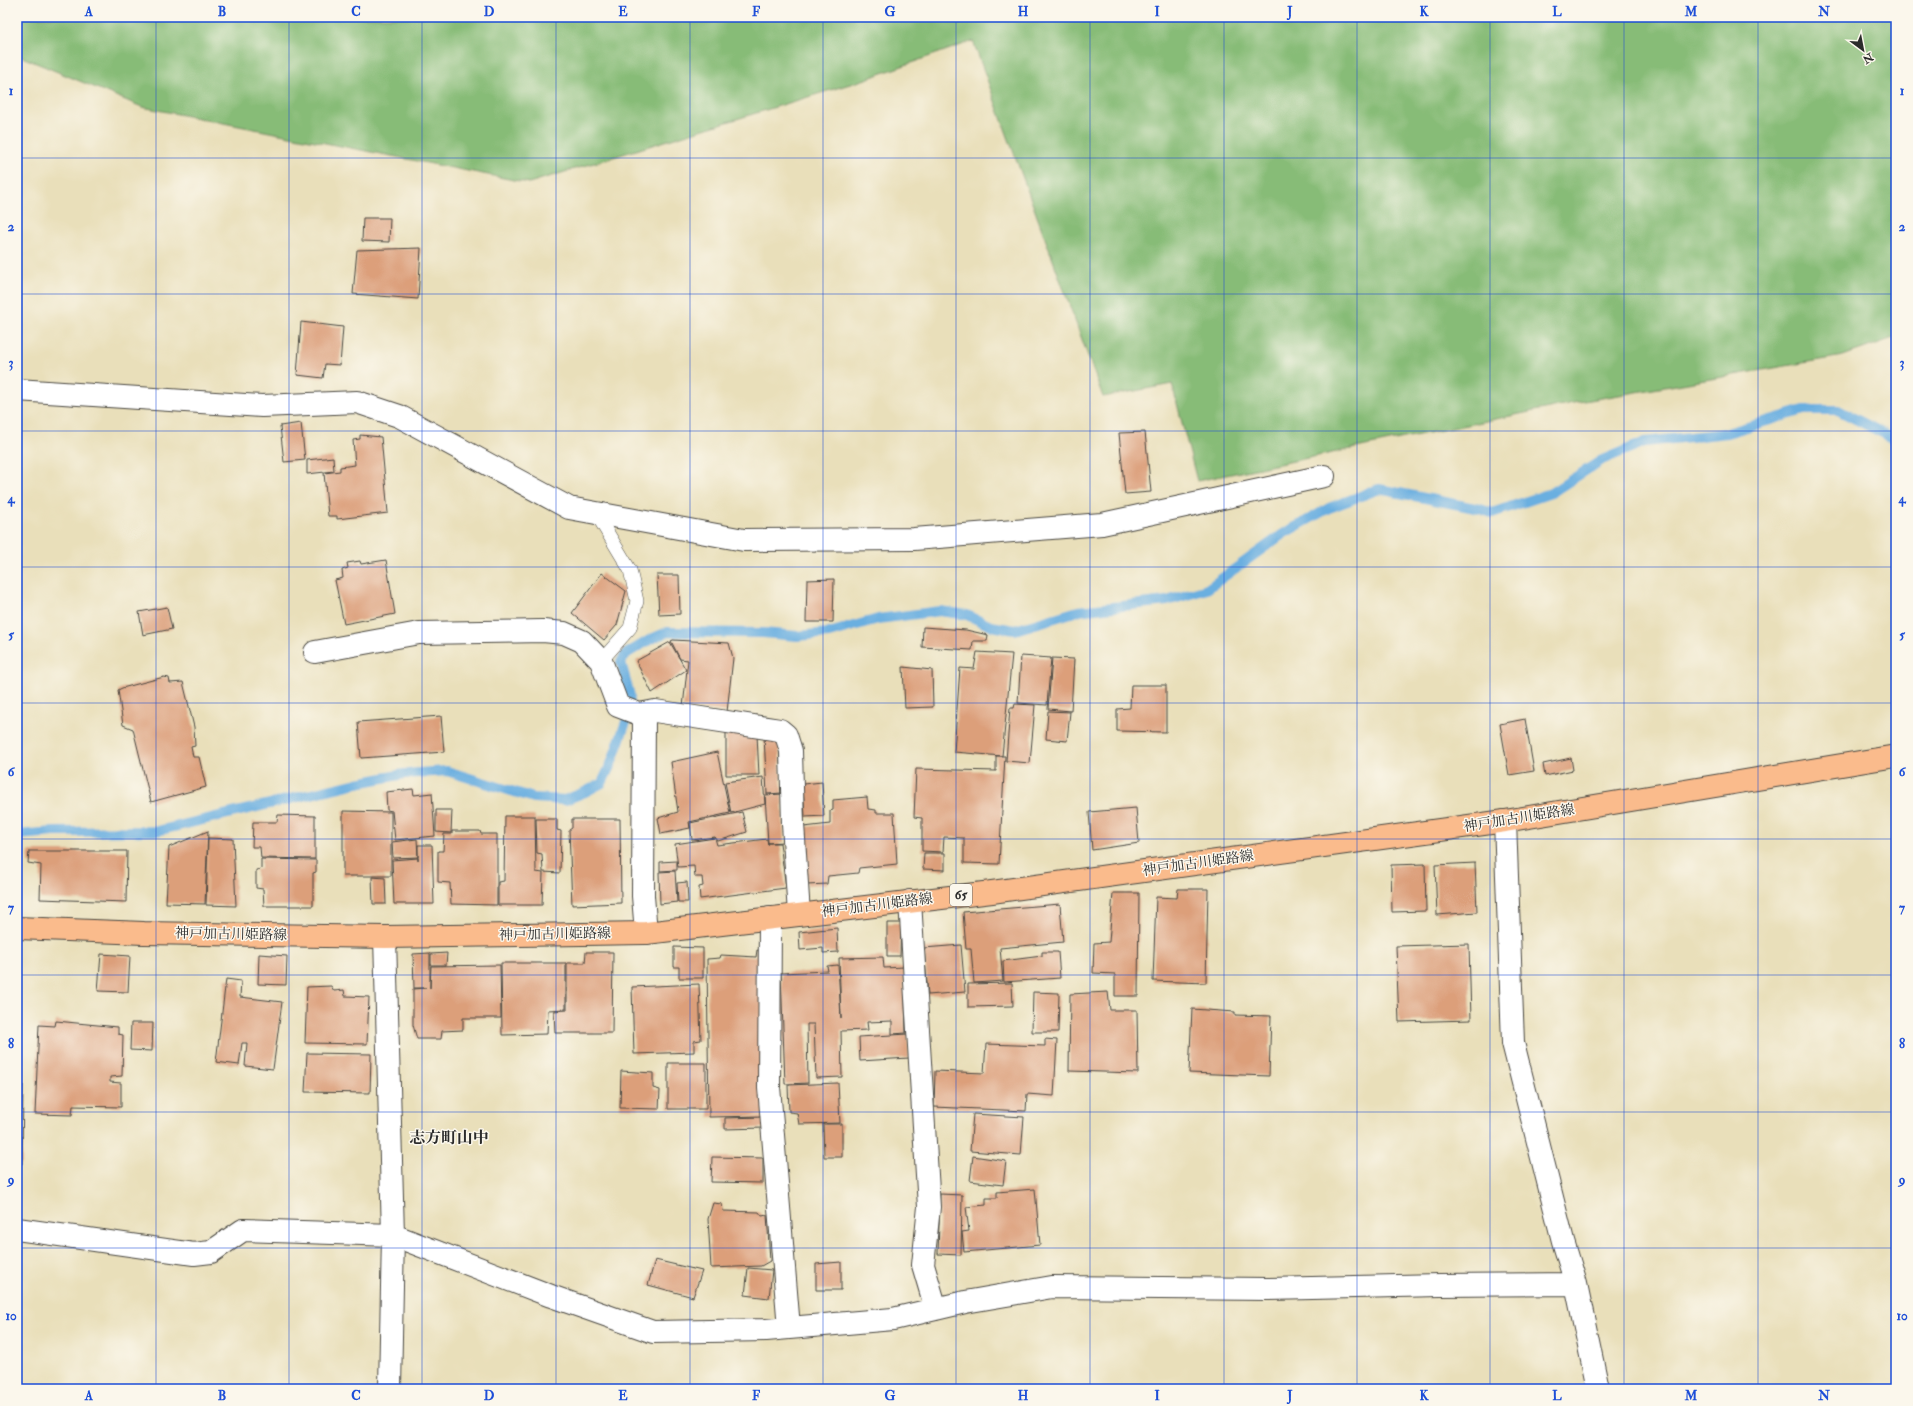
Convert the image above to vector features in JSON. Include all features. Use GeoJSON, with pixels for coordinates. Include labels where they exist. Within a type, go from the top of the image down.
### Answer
{"type":"FeatureCollection","features":[{"type":"Feature","properties":{"kind":"main road","name":"神戸加古川姫路線"},"geometry":{"type":"LineString","coordinates":[[17,928],[144,933],[385,936],[646,932],[992,892],[1505,821],[1896,756]]}},
{"type":"Feature","properties":{"kind":"street"},"geometry":{"type":"LineString","coordinates":[[17,390],[262,406],[357,402],[399,416],[569,508],[596,515],[744,540],[914,539],[1102,524],[1324,476]]}},
{"type":"Feature","properties":{"kind":"street"},"geometry":{"type":"LineString","coordinates":[[315,652],[420,633],[543,631],[564,633],[582,641],[601,661],[618,706],[639,714],[656,712],[780,730],[786,735],[791,751],[793,824],[799,914]]}},
{"type":"Feature","properties":{"kind":"street"},"geometry":{"type":"LineString","coordinates":[[644,714],[644,896],[646,932]]}},
{"type":"Feature","properties":{"kind":"street"},"geometry":{"type":"LineString","coordinates":[[1505,821],[1513,1043],[1563,1241],[1576,1284],[1598,1389]]}},
{"type":"Feature","properties":{"kind":"street"},"geometry":{"type":"LineString","coordinates":[[910,901],[929,1207],[923,1265],[936,1309]]}},
{"type":"Feature","properties":{"kind":"street"},"geometry":{"type":"LineString","coordinates":[[770,918],[769,1087],[789,1328]]}},
{"type":"Feature","properties":{"kind":"street"},"geometry":{"type":"LineString","coordinates":[[385,936],[393,1235],[390,1389]]}},
{"type":"Feature","properties":{"kind":"street"},"geometry":{"type":"LineString","coordinates":[[17,1229],[194,1254],[211,1252],[243,1230],[393,1235],[551,1296],[653,1332],[766,1330],[893,1319],[965,1302],[1052,1287],[1270,1289],[1432,1285],[1576,1284]]}},
{"type":"Feature","properties":{"kind":"lane"},"geometry":{"type":"LineString","coordinates":[[596,515],[630,570],[637,600],[630,628],[601,661]]}},
{"type":"Feature","properties":{"kind":"green space"},"geometry":{"type":"Polygon","coordinates":[[[17,17],[1896,17],[1896,337],[1843,356],[1573,403],[1197,481],[1172,384],[1103,397],[973,41],[860,81],[529,183],[142,107],[17,55],[17,17]]]}},
{"type":"Feature","properties":{"kind":"building"},"geometry":{"type":"Polygon","coordinates":[[[363,218],[390,218],[389,242],[362,241],[363,218]]]}},
{"type":"Feature","properties":{"kind":"building"},"geometry":{"type":"Polygon","coordinates":[[[421,248],[418,299],[353,294],[357,250],[421,248]]]}},
{"type":"Feature","properties":{"kind":"building"},"geometry":{"type":"Polygon","coordinates":[[[301,322],[343,327],[340,365],[325,364],[323,378],[297,375],[301,322]]]}},
{"type":"Feature","properties":{"kind":"building"},"geometry":{"type":"Polygon","coordinates":[[[301,423],[305,460],[284,462],[280,426],[301,423]]]}},
{"type":"Feature","properties":{"kind":"building"},"geometry":{"type":"Polygon","coordinates":[[[1145,432],[1151,492],[1125,494],[1119,433],[1145,432]]]}},
{"type":"Feature","properties":{"kind":"building"},"geometry":{"type":"Polygon","coordinates":[[[360,435],[381,437],[388,513],[337,519],[337,516],[328,516],[324,473],[340,471],[340,467],[355,465],[353,440],[360,439],[360,435]]]}},
{"type":"Feature","properties":{"kind":"building"},"geometry":{"type":"Polygon","coordinates":[[[333,457],[334,471],[307,474],[307,460],[333,457]]]}},
{"type":"Feature","properties":{"kind":"building"},"geometry":{"type":"Polygon","coordinates":[[[386,560],[395,614],[344,624],[335,580],[343,578],[342,570],[348,568],[347,563],[360,561],[361,564],[386,560]]]}},
{"type":"Feature","properties":{"kind":"building"},"geometry":{"type":"Polygon","coordinates":[[[602,573],[626,591],[617,625],[604,640],[572,613],[602,573]]]}},
{"type":"Feature","properties":{"kind":"building"},"geometry":{"type":"Polygon","coordinates":[[[657,575],[679,575],[680,614],[659,615],[657,575]]]}},
{"type":"Feature","properties":{"kind":"building"},"geometry":{"type":"Polygon","coordinates":[[[834,579],[833,622],[806,622],[807,580],[834,579]]]}},
{"type":"Feature","properties":{"kind":"building"},"geometry":{"type":"Polygon","coordinates":[[[167,607],[172,629],[143,635],[139,612],[167,607]]]}},
{"type":"Feature","properties":{"kind":"building"},"geometry":{"type":"Polygon","coordinates":[[[923,627],[966,630],[988,635],[987,641],[973,641],[972,650],[922,647],[923,627]]]}},
{"type":"Feature","properties":{"kind":"building"},"geometry":{"type":"Polygon","coordinates":[[[671,641],[729,643],[733,658],[727,712],[683,707],[688,660],[680,659],[671,641]]]}},
{"type":"Feature","properties":{"kind":"building"},"geometry":{"type":"Polygon","coordinates":[[[670,642],[686,670],[652,693],[636,661],[670,642]]]}},
{"type":"Feature","properties":{"kind":"building"},"geometry":{"type":"Polygon","coordinates":[[[977,652],[1012,654],[1002,756],[954,752],[960,668],[974,669],[977,652]]]}},
{"type":"Feature","properties":{"kind":"building"},"geometry":{"type":"Polygon","coordinates":[[[1021,656],[1051,658],[1047,705],[1018,703],[1021,656]]]}},
{"type":"Feature","properties":{"kind":"building"},"geometry":{"type":"Polygon","coordinates":[[[1052,658],[1074,659],[1071,711],[1048,709],[1052,658]]]}},
{"type":"Feature","properties":{"kind":"building"},"geometry":{"type":"Polygon","coordinates":[[[903,667],[932,670],[933,707],[905,708],[903,667]]]}},
{"type":"Feature","properties":{"kind":"building"},"geometry":{"type":"Polygon","coordinates":[[[164,677],[169,678],[170,683],[183,682],[194,727],[195,746],[191,747],[193,757],[199,757],[206,787],[151,802],[133,729],[123,725],[118,690],[164,677]]]}},
{"type":"Feature","properties":{"kind":"building"},"geometry":{"type":"Polygon","coordinates":[[[1131,685],[1166,685],[1166,732],[1117,731],[1117,709],[1130,708],[1131,685]]]}},
{"type":"Feature","properties":{"kind":"building"},"geometry":{"type":"Polygon","coordinates":[[[1015,704],[1035,705],[1030,763],[1006,761],[1010,708],[1014,708],[1015,704]]]}},
{"type":"Feature","properties":{"kind":"building"},"geometry":{"type":"Polygon","coordinates":[[[1048,711],[1070,712],[1067,741],[1046,739],[1048,711]]]}},
{"type":"Feature","properties":{"kind":"building"},"geometry":{"type":"Polygon","coordinates":[[[441,716],[444,752],[361,758],[358,722],[441,716]]]}},
{"type":"Feature","properties":{"kind":"building"},"geometry":{"type":"Polygon","coordinates":[[[1525,719],[1534,771],[1509,775],[1500,724],[1525,719]]]}},
{"type":"Feature","properties":{"kind":"building"},"geometry":{"type":"Polygon","coordinates":[[[726,732],[757,735],[759,775],[726,775],[726,732]]]}},
{"type":"Feature","properties":{"kind":"building"},"geometry":{"type":"Polygon","coordinates":[[[764,736],[779,741],[782,793],[767,794],[764,736]]]}},
{"type":"Feature","properties":{"kind":"building"},"geometry":{"type":"Polygon","coordinates":[[[717,752],[730,813],[689,822],[690,828],[661,834],[658,818],[678,812],[671,762],[717,752]]]}},
{"type":"Feature","properties":{"kind":"building"},"geometry":{"type":"Polygon","coordinates":[[[996,756],[1005,756],[999,864],[964,863],[964,838],[944,837],[943,852],[922,851],[922,818],[914,817],[916,769],[996,771],[996,756]]]}},
{"type":"Feature","properties":{"kind":"building"},"geometry":{"type":"Polygon","coordinates":[[[1571,758],[1573,770],[1545,776],[1543,764],[1571,758]]]}},
{"type":"Feature","properties":{"kind":"building"},"geometry":{"type":"Polygon","coordinates":[[[763,777],[765,804],[731,813],[725,782],[763,777]]]}},
{"type":"Feature","properties":{"kind":"building"},"geometry":{"type":"Polygon","coordinates":[[[822,782],[824,816],[805,817],[803,784],[822,782]]]}},
{"type":"Feature","properties":{"kind":"building"},"geometry":{"type":"Polygon","coordinates":[[[413,789],[414,795],[432,793],[435,836],[395,840],[392,811],[387,810],[386,792],[413,789]]]}},
{"type":"Feature","properties":{"kind":"building"},"geometry":{"type":"Polygon","coordinates":[[[782,794],[784,842],[768,843],[765,795],[782,794]]]}},
{"type":"Feature","properties":{"kind":"building"},"geometry":{"type":"Polygon","coordinates":[[[867,797],[868,809],[876,810],[876,813],[894,813],[897,864],[859,868],[858,873],[828,876],[827,884],[807,885],[804,827],[830,824],[830,811],[833,810],[833,800],[867,797]]]}},
{"type":"Feature","properties":{"kind":"building"},"geometry":{"type":"Polygon","coordinates":[[[1136,808],[1139,843],[1092,850],[1089,812],[1136,808]]]}},
{"type":"Feature","properties":{"kind":"building"},"geometry":{"type":"Polygon","coordinates":[[[436,810],[452,810],[451,833],[436,832],[436,810]]]}},
{"type":"Feature","properties":{"kind":"building"},"geometry":{"type":"Polygon","coordinates":[[[343,811],[391,812],[391,876],[343,876],[343,811]]]}},
{"type":"Feature","properties":{"kind":"building"},"geometry":{"type":"Polygon","coordinates":[[[742,812],[747,832],[718,841],[715,837],[692,840],[690,823],[742,812]]]}},
{"type":"Feature","properties":{"kind":"building"},"geometry":{"type":"Polygon","coordinates":[[[278,815],[315,816],[315,859],[261,858],[260,847],[252,847],[253,822],[277,822],[278,815]]]}},
{"type":"Feature","properties":{"kind":"building"},"geometry":{"type":"Polygon","coordinates":[[[505,816],[535,816],[536,872],[543,873],[542,905],[498,905],[498,882],[504,881],[505,816]]]}},
{"type":"Feature","properties":{"kind":"building"},"geometry":{"type":"Polygon","coordinates":[[[536,819],[557,819],[557,830],[561,831],[560,873],[543,872],[542,854],[537,853],[536,819]]]}},
{"type":"Feature","properties":{"kind":"building"},"geometry":{"type":"Polygon","coordinates":[[[572,819],[620,819],[621,903],[572,905],[569,830],[572,828],[572,819]]]}},
{"type":"Feature","properties":{"kind":"building"},"geometry":{"type":"Polygon","coordinates":[[[208,831],[205,904],[166,903],[169,847],[208,831]]]}},
{"type":"Feature","properties":{"kind":"building"},"geometry":{"type":"Polygon","coordinates":[[[452,831],[480,831],[481,834],[497,834],[497,905],[451,904],[450,883],[438,882],[438,851],[443,851],[444,834],[452,834],[452,831]]]}},
{"type":"Feature","properties":{"kind":"building"},"geometry":{"type":"Polygon","coordinates":[[[208,838],[233,839],[236,906],[206,905],[208,838]]]}},
{"type":"Feature","properties":{"kind":"building"},"geometry":{"type":"Polygon","coordinates":[[[715,838],[717,845],[767,839],[768,845],[768,843],[780,843],[786,888],[700,899],[699,887],[703,886],[702,877],[695,877],[694,866],[678,867],[675,844],[715,838]]]}},
{"type":"Feature","properties":{"kind":"building"},"geometry":{"type":"Polygon","coordinates":[[[417,839],[418,857],[393,858],[392,842],[417,839]]]}},
{"type":"Feature","properties":{"kind":"building"},"geometry":{"type":"Polygon","coordinates":[[[418,845],[432,845],[434,904],[394,904],[392,860],[418,858],[418,845]]]}},
{"type":"Feature","properties":{"kind":"building"},"geometry":{"type":"Polygon","coordinates":[[[29,851],[127,851],[126,902],[40,899],[41,865],[28,863],[29,851]]]}},
{"type":"Feature","properties":{"kind":"building"},"geometry":{"type":"Polygon","coordinates":[[[924,853],[945,853],[945,870],[923,869],[924,853]]]}},
{"type":"Feature","properties":{"kind":"building"},"geometry":{"type":"Polygon","coordinates":[[[261,859],[316,860],[316,872],[313,873],[313,906],[264,906],[263,889],[256,888],[256,870],[261,869],[261,859]]]}},
{"type":"Feature","properties":{"kind":"building"},"geometry":{"type":"Polygon","coordinates":[[[677,861],[677,870],[660,871],[660,862],[677,861]]]}},
{"type":"Feature","properties":{"kind":"building"},"geometry":{"type":"Polygon","coordinates":[[[1475,863],[1477,912],[1437,915],[1435,865],[1475,863]]]}},
{"type":"Feature","properties":{"kind":"building"},"geometry":{"type":"Polygon","coordinates":[[[1425,864],[1426,911],[1392,912],[1391,865],[1425,864]]]}},
{"type":"Feature","properties":{"kind":"building"},"geometry":{"type":"Polygon","coordinates":[[[675,871],[677,902],[660,904],[659,872],[675,871]]]}},
{"type":"Feature","properties":{"kind":"building"},"geometry":{"type":"Polygon","coordinates":[[[372,877],[385,878],[386,904],[373,904],[372,877]]]}},
{"type":"Feature","properties":{"kind":"building"},"geometry":{"type":"Polygon","coordinates":[[[687,882],[688,902],[678,902],[677,883],[687,882]]]}},
{"type":"Feature","properties":{"kind":"building"},"geometry":{"type":"Polygon","coordinates":[[[1178,889],[1208,889],[1206,983],[1153,981],[1156,897],[1177,898],[1178,889]]]}},
{"type":"Feature","properties":{"kind":"building"},"geometry":{"type":"Polygon","coordinates":[[[1113,893],[1139,893],[1138,996],[1115,996],[1115,974],[1093,973],[1094,943],[1109,942],[1113,893]]]}},
{"type":"Feature","properties":{"kind":"building"},"geometry":{"type":"Polygon","coordinates":[[[1060,904],[1063,942],[1000,948],[1003,981],[974,983],[971,949],[966,949],[963,912],[1060,904]]]}},
{"type":"Feature","properties":{"kind":"building"},"geometry":{"type":"Polygon","coordinates":[[[887,923],[901,923],[900,956],[887,956],[887,923]]]}},
{"type":"Feature","properties":{"kind":"building"},"geometry":{"type":"Polygon","coordinates":[[[837,928],[838,952],[823,953],[823,948],[800,950],[799,932],[837,928]]]}},
{"type":"Feature","properties":{"kind":"building"},"geometry":{"type":"Polygon","coordinates":[[[1469,944],[1471,1020],[1399,1022],[1396,946],[1469,944]]]}},
{"type":"Feature","properties":{"kind":"building"},"geometry":{"type":"Polygon","coordinates":[[[961,945],[965,992],[928,995],[924,948],[961,945]]]}},
{"type":"Feature","properties":{"kind":"building"},"geometry":{"type":"Polygon","coordinates":[[[674,947],[703,948],[703,978],[679,978],[679,967],[674,967],[674,947]]]}},
{"type":"Feature","properties":{"kind":"building"},"geometry":{"type":"Polygon","coordinates":[[[757,950],[761,951],[764,1116],[709,1117],[707,959],[720,958],[721,955],[756,957],[757,950]]]}},
{"type":"Feature","properties":{"kind":"building"},"geometry":{"type":"Polygon","coordinates":[[[586,952],[613,952],[612,1033],[555,1033],[554,1011],[567,1010],[567,963],[585,963],[586,952]]]}},
{"type":"Feature","properties":{"kind":"building"},"geometry":{"type":"Polygon","coordinates":[[[1042,952],[1058,952],[1060,978],[1004,982],[1003,961],[1042,956],[1042,952]]]}},
{"type":"Feature","properties":{"kind":"building"},"geometry":{"type":"Polygon","coordinates":[[[430,953],[430,988],[431,966],[500,965],[501,1018],[463,1018],[463,1030],[442,1031],[441,1039],[417,1039],[413,1025],[413,989],[426,988],[414,988],[413,954],[430,953]]]}},
{"type":"Feature","properties":{"kind":"building"},"geometry":{"type":"Polygon","coordinates":[[[447,953],[446,965],[431,965],[431,954],[447,953]]]}},
{"type":"Feature","properties":{"kind":"building"},"geometry":{"type":"Polygon","coordinates":[[[101,954],[130,956],[128,992],[98,991],[101,954]]]}},
{"type":"Feature","properties":{"kind":"building"},"geometry":{"type":"Polygon","coordinates":[[[259,954],[287,956],[286,985],[258,984],[259,954]]]}},
{"type":"Feature","properties":{"kind":"building"},"geometry":{"type":"Polygon","coordinates":[[[883,957],[884,968],[904,967],[906,1033],[892,1034],[892,1021],[867,1022],[868,1030],[841,1031],[842,1077],[816,1078],[814,1024],[807,1024],[808,1083],[785,1084],[781,973],[828,971],[827,966],[838,965],[841,1018],[839,958],[883,957]]]}},
{"type":"Feature","properties":{"kind":"building"},"geometry":{"type":"Polygon","coordinates":[[[501,963],[566,963],[566,1009],[548,1010],[547,1034],[502,1035],[501,963]]]}},
{"type":"Feature","properties":{"kind":"building"},"geometry":{"type":"Polygon","coordinates":[[[226,979],[241,981],[240,997],[282,1002],[273,1069],[245,1066],[247,1043],[242,1043],[239,1065],[216,1062],[226,979]]]}},
{"type":"Feature","properties":{"kind":"building"},"geometry":{"type":"Polygon","coordinates":[[[1012,983],[1013,1006],[968,1007],[968,984],[1012,983]]]}},
{"type":"Feature","properties":{"kind":"building"},"geometry":{"type":"Polygon","coordinates":[[[699,984],[701,1040],[694,1041],[694,1052],[634,1054],[632,987],[699,984]]]}},
{"type":"Feature","properties":{"kind":"building"},"geometry":{"type":"Polygon","coordinates":[[[331,986],[334,991],[344,990],[345,996],[369,997],[367,1044],[305,1043],[307,987],[331,986]]]}},
{"type":"Feature","properties":{"kind":"building"},"geometry":{"type":"Polygon","coordinates":[[[1033,992],[1059,993],[1058,1032],[1032,1032],[1033,992]]]}},
{"type":"Feature","properties":{"kind":"building"},"geometry":{"type":"Polygon","coordinates":[[[1108,992],[1110,1010],[1137,1010],[1138,1073],[1069,1071],[1070,994],[1108,992]]]}},
{"type":"Feature","properties":{"kind":"building"},"geometry":{"type":"Polygon","coordinates":[[[1192,1009],[1235,1012],[1235,1015],[1271,1016],[1269,1076],[1189,1073],[1192,1009]]]}},
{"type":"Feature","properties":{"kind":"building"},"geometry":{"type":"Polygon","coordinates":[[[56,1021],[118,1027],[118,1034],[123,1035],[122,1076],[110,1077],[110,1082],[121,1083],[121,1107],[73,1106],[72,1115],[35,1114],[39,1025],[55,1026],[56,1021]]]}},
{"type":"Feature","properties":{"kind":"building"},"geometry":{"type":"Polygon","coordinates":[[[131,1023],[153,1023],[152,1051],[130,1050],[131,1023]]]}},
{"type":"Feature","properties":{"kind":"building"},"geometry":{"type":"Polygon","coordinates":[[[908,1034],[909,1058],[860,1061],[859,1037],[908,1034]]]}},
{"type":"Feature","properties":{"kind":"building"},"geometry":{"type":"Polygon","coordinates":[[[1045,1039],[1057,1040],[1054,1096],[1027,1094],[1026,1111],[934,1107],[935,1071],[984,1073],[986,1044],[1045,1046],[1045,1039]]]}},
{"type":"Feature","properties":{"kind":"building"},"geometry":{"type":"Polygon","coordinates":[[[307,1053],[371,1054],[370,1093],[305,1092],[307,1053]]]}},
{"type":"Feature","properties":{"kind":"building"},"geometry":{"type":"Polygon","coordinates":[[[668,1063],[706,1063],[706,1109],[668,1109],[668,1063]]]}},
{"type":"Feature","properties":{"kind":"building"},"geometry":{"type":"Polygon","coordinates":[[[621,1071],[653,1073],[653,1088],[660,1090],[659,1109],[620,1108],[621,1071]]]}},
{"type":"Feature","properties":{"kind":"building"},"geometry":{"type":"Polygon","coordinates":[[[838,1083],[840,1123],[799,1124],[797,1113],[789,1112],[788,1085],[838,1083]]]}},
{"type":"Feature","properties":{"kind":"building"},"geometry":{"type":"Polygon","coordinates":[[[17,1085],[23,1085],[22,1164],[17,1164],[17,1085]]]}},
{"type":"Feature","properties":{"kind":"building"},"geometry":{"type":"Polygon","coordinates":[[[973,1114],[1024,1117],[1021,1155],[970,1151],[973,1114]]]}},
{"type":"Feature","properties":{"kind":"building"},"geometry":{"type":"Polygon","coordinates":[[[764,1117],[764,1128],[725,1129],[725,1118],[764,1117]]]}},
{"type":"Feature","properties":{"kind":"building"},"geometry":{"type":"Polygon","coordinates":[[[823,1124],[842,1124],[842,1157],[824,1157],[823,1124]]]}},
{"type":"Feature","properties":{"kind":"building"},"geometry":{"type":"Polygon","coordinates":[[[973,1156],[1006,1161],[1003,1185],[970,1181],[973,1156]]]}},
{"type":"Feature","properties":{"kind":"building"},"geometry":{"type":"Polygon","coordinates":[[[712,1157],[763,1158],[763,1183],[711,1182],[712,1157]]]}},
{"type":"Feature","properties":{"kind":"building"},"geometry":{"type":"Polygon","coordinates":[[[1035,1189],[1040,1245],[964,1252],[962,1232],[969,1231],[966,1207],[986,1205],[986,1198],[997,1198],[997,1192],[1035,1189]]]}},
{"type":"Feature","properties":{"kind":"building"},"geometry":{"type":"Polygon","coordinates":[[[940,1194],[962,1195],[961,1255],[938,1254],[940,1194]]]}},
{"type":"Feature","properties":{"kind":"building"},"geometry":{"type":"Polygon","coordinates":[[[713,1203],[722,1204],[723,1211],[759,1212],[762,1216],[767,1215],[770,1261],[761,1266],[711,1268],[708,1219],[713,1203]]]}},
{"type":"Feature","properties":{"kind":"building"},"geometry":{"type":"Polygon","coordinates":[[[655,1260],[702,1271],[693,1297],[648,1285],[655,1260]]]}},
{"type":"Feature","properties":{"kind":"building"},"geometry":{"type":"Polygon","coordinates":[[[841,1262],[841,1290],[816,1290],[816,1264],[841,1262]]]}},
{"type":"Feature","properties":{"kind":"building"},"geometry":{"type":"Polygon","coordinates":[[[748,1268],[772,1270],[769,1298],[745,1295],[748,1268]]]}},
{"type":"Feature","properties":{"kind":"waterway"},"geometry":{"type":"LineString","coordinates":[[17,835],[54,832],[157,831],[357,783],[404,774],[447,771],[534,798],[565,800],[602,783],[611,764],[627,719],[630,696],[621,662],[626,654],[651,639],[667,632],[763,633],[797,636],[829,633],[878,619],[940,611],[967,615],[991,626],[1015,630],[1078,611],[1167,601],[1207,589],[1283,534],[1329,508],[1379,489],[1480,509],[1492,513],[1551,493],[1602,460],[1645,442],[1727,433],[1804,410],[1838,410],[1896,440]]}},
{"type":"Feature","properties":{"kind":"district","name":"志方町山中"},"geometry":{"type":"Point","coordinates":[449,1138]}}]}
